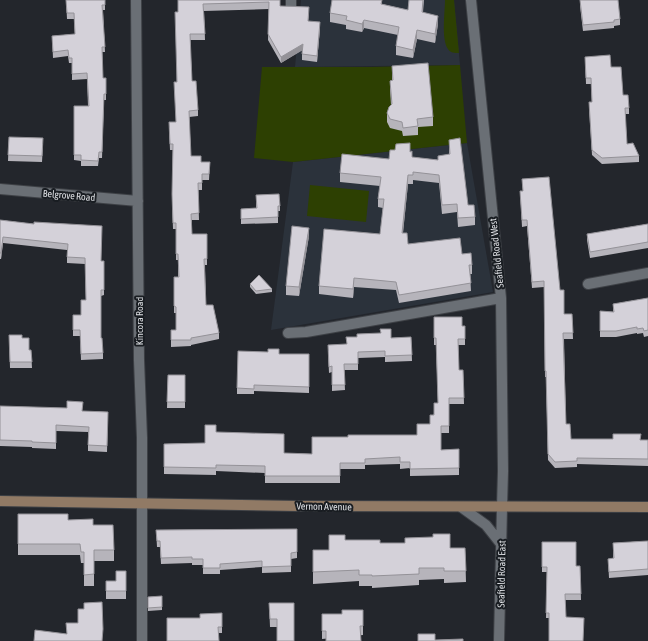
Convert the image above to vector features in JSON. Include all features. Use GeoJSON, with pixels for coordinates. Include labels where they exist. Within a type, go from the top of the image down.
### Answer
{"type":"FeatureCollection","features":[{"type":"Feature","properties":{"kind":"main road","name":"Vernon Avenue"},"geometry":{"type":"LineString","coordinates":[[0,501],[461,507],[648,507]]}},
{"type":"Feature","properties":{"kind":"street","name":"Kincora Road"},"geometry":{"type":"LineString","coordinates":[[136,0],[142,503],[142,641]]}},
{"type":"Feature","properties":{"kind":"street","name":"Seafield Road West"},"geometry":{"type":"LineString","coordinates":[[471,0],[501,298],[502,507]]}},
{"type":"Feature","properties":{"kind":"street","name":"Belgrove Road"},"geometry":{"type":"LineString","coordinates":[[0,189],[138,201]]}},
{"type":"Feature","properties":{"kind":"street"},"geometry":{"type":"LineString","coordinates":[[588,284],[648,273]]}},
{"type":"Feature","properties":{"kind":"street"},"geometry":{"type":"LineString","coordinates":[[288,333],[306,332],[501,298]]}},
{"type":"Feature","properties":{"kind":"street"},"geometry":{"type":"LineString","coordinates":[[461,507],[486,525],[501,544]]}},
{"type":"Feature","properties":{"kind":"street","name":"Seafield Road East"},"geometry":{"type":"LineString","coordinates":[[499,641],[502,507]]}},
{"type":"Feature","properties":{"kind":"shaded area"},"geometry":{"type":"Polygon","coordinates":[[[301,0],[454,0],[460,65],[295,67],[301,0]]]}},
{"type":"Feature","properties":{"kind":"shaded area"},"geometry":{"type":"Polygon","coordinates":[[[467,143],[493,292],[271,330],[293,162],[467,143]]]}},
{"type":"Feature","properties":{"kind":"green space"},"geometry":{"type":"Polygon","coordinates":[[[445,0],[454,0],[459,53],[450,51],[446,45],[444,32],[445,0]]]}},
{"type":"Feature","properties":{"kind":"green space"},"geometry":{"type":"Polygon","coordinates":[[[460,65],[467,143],[293,162],[254,158],[262,67],[460,65]]]}},
{"type":"Feature","properties":{"kind":"green space"},"geometry":{"type":"Polygon","coordinates":[[[310,185],[369,191],[366,222],[307,216],[310,185]]]}},
{"type":"Feature","properties":{"kind":"building"},"geometry":{"type":"Polygon","coordinates":[[[66,0],[105,0],[105,5],[102,5],[105,47],[102,47],[103,78],[106,78],[106,94],[104,94],[102,152],[99,152],[98,161],[81,160],[81,155],[74,155],[74,106],[89,106],[87,73],[72,74],[72,58],[69,58],[68,50],[53,52],[52,36],[75,34],[74,13],[67,13],[66,0]]]}},
{"type":"Feature","properties":{"kind":"building"},"geometry":{"type":"Polygon","coordinates":[[[178,0],[280,0],[280,6],[309,7],[308,21],[320,22],[317,56],[302,54],[303,44],[281,57],[268,34],[269,2],[203,4],[205,34],[190,34],[192,81],[196,81],[198,110],[189,111],[191,156],[201,156],[201,162],[210,162],[209,174],[202,174],[202,183],[198,183],[199,213],[191,214],[192,234],[207,234],[207,259],[204,259],[206,305],[213,305],[219,333],[191,338],[191,340],[171,340],[171,330],[176,330],[174,277],[179,277],[178,254],[176,254],[176,223],[173,223],[173,144],[170,144],[169,122],[176,122],[174,82],[177,82],[175,12],[178,12],[178,0]]]}},
{"type":"Feature","properties":{"kind":"building"},"geometry":{"type":"Polygon","coordinates":[[[332,0],[382,0],[381,4],[408,10],[409,0],[423,0],[422,12],[438,16],[435,34],[417,30],[413,50],[396,46],[399,27],[364,20],[362,24],[346,20],[347,16],[330,13],[332,0]]]}},
{"type":"Feature","properties":{"kind":"building"},"geometry":{"type":"Polygon","coordinates":[[[580,0],[618,0],[620,19],[614,20],[614,22],[583,25],[580,0]]]}},
{"type":"Feature","properties":{"kind":"building"},"geometry":{"type":"Polygon","coordinates":[[[610,55],[611,67],[621,67],[623,95],[628,95],[629,108],[625,108],[627,144],[633,143],[639,156],[602,158],[592,150],[589,102],[592,102],[591,78],[586,78],[585,57],[610,55]]]}},
{"type":"Feature","properties":{"kind":"building"},"geometry":{"type":"Polygon","coordinates":[[[428,63],[433,117],[417,119],[418,126],[403,128],[402,122],[390,119],[387,113],[392,104],[390,81],[393,80],[392,66],[428,63]]]}},
{"type":"Feature","properties":{"kind":"building"},"geometry":{"type":"Polygon","coordinates":[[[9,137],[43,138],[42,156],[8,155],[9,137]]]}},
{"type":"Feature","properties":{"kind":"building"},"geometry":{"type":"Polygon","coordinates":[[[460,138],[468,205],[474,205],[475,217],[458,218],[457,204],[442,205],[439,175],[413,172],[413,175],[408,175],[402,233],[407,233],[408,244],[460,238],[462,254],[471,253],[472,265],[469,265],[471,283],[399,295],[396,282],[354,278],[353,289],[319,286],[324,229],[380,234],[384,199],[378,199],[381,177],[340,173],[342,154],[389,159],[390,150],[395,150],[396,144],[410,143],[410,152],[412,151],[412,157],[438,160],[438,156],[450,154],[449,140],[460,138]]]}},
{"type":"Feature","properties":{"kind":"building"},"geometry":{"type":"Polygon","coordinates":[[[549,177],[560,290],[564,290],[564,314],[572,314],[573,333],[563,333],[566,424],[570,424],[571,439],[613,439],[613,434],[641,434],[640,440],[648,440],[648,459],[577,458],[577,461],[555,462],[548,454],[544,281],[532,282],[527,220],[522,220],[520,191],[523,191],[522,179],[549,177]]]}},
{"type":"Feature","properties":{"kind":"building"},"geometry":{"type":"Polygon","coordinates":[[[279,194],[280,206],[278,206],[278,217],[241,219],[241,209],[257,208],[256,195],[279,194]]]}},
{"type":"Feature","properties":{"kind":"building"},"geometry":{"type":"Polygon","coordinates":[[[0,220],[34,224],[34,222],[102,226],[101,261],[104,261],[104,290],[101,290],[101,338],[103,353],[81,354],[80,330],[73,330],[73,315],[81,315],[81,300],[86,300],[85,258],[67,257],[68,244],[3,237],[0,253],[0,220]]]}},
{"type":"Feature","properties":{"kind":"building"},"geometry":{"type":"Polygon","coordinates":[[[648,224],[648,242],[590,252],[587,234],[648,224]]]}},
{"type":"Feature","properties":{"kind":"building"},"geometry":{"type":"Polygon","coordinates":[[[292,226],[309,228],[299,287],[286,286],[292,226]]]}},
{"type":"Feature","properties":{"kind":"building"},"geometry":{"type":"Polygon","coordinates":[[[259,275],[272,289],[256,291],[250,284],[259,275]]]}},
{"type":"Feature","properties":{"kind":"building"},"geometry":{"type":"Polygon","coordinates":[[[648,298],[648,330],[644,331],[643,328],[637,329],[637,327],[616,331],[600,331],[600,311],[614,312],[613,304],[648,298]]]}},
{"type":"Feature","properties":{"kind":"building"},"geometry":{"type":"Polygon","coordinates":[[[434,317],[462,317],[462,326],[465,326],[465,339],[458,339],[459,370],[463,370],[464,398],[449,398],[449,426],[441,426],[441,450],[459,449],[459,468],[410,469],[410,462],[400,462],[400,457],[365,459],[365,463],[340,463],[340,476],[265,476],[265,466],[216,465],[216,468],[164,467],[164,444],[205,443],[205,425],[216,425],[216,432],[284,434],[284,453],[312,454],[312,437],[348,437],[348,435],[417,435],[417,424],[430,424],[430,415],[434,415],[434,403],[438,403],[434,317]]]}},
{"type":"Feature","properties":{"kind":"building"},"geometry":{"type":"Polygon","coordinates":[[[380,329],[391,329],[391,338],[411,337],[412,355],[385,356],[385,351],[358,352],[358,364],[344,364],[345,385],[332,385],[332,366],[329,367],[328,345],[347,344],[346,337],[357,337],[357,334],[381,333],[380,329]]]}},
{"type":"Feature","properties":{"kind":"building"},"geometry":{"type":"Polygon","coordinates":[[[9,335],[22,335],[22,338],[29,338],[29,350],[31,350],[32,362],[10,362],[9,335]]]}},
{"type":"Feature","properties":{"kind":"building"},"geometry":{"type":"Polygon","coordinates":[[[268,349],[279,349],[279,354],[309,354],[309,387],[254,385],[254,389],[237,388],[238,351],[268,352],[268,349]]]}},
{"type":"Feature","properties":{"kind":"building"},"geometry":{"type":"Polygon","coordinates":[[[168,375],[185,375],[185,402],[167,402],[168,375]]]}},
{"type":"Feature","properties":{"kind":"building"},"geometry":{"type":"Polygon","coordinates":[[[67,401],[83,402],[82,411],[108,412],[107,446],[88,445],[89,427],[56,425],[56,443],[0,440],[0,406],[67,408],[67,401]]]}},
{"type":"Feature","properties":{"kind":"building"},"geometry":{"type":"Polygon","coordinates":[[[18,514],[68,514],[68,520],[93,519],[93,525],[113,525],[114,550],[94,550],[94,574],[84,575],[84,552],[81,552],[80,544],[18,544],[18,514]]]}},
{"type":"Feature","properties":{"kind":"building"},"geometry":{"type":"Polygon","coordinates":[[[297,529],[297,552],[291,553],[291,566],[262,567],[262,561],[220,564],[220,568],[203,568],[203,559],[192,559],[192,557],[161,558],[160,541],[157,541],[156,530],[297,529]]]}},
{"type":"Feature","properties":{"kind":"building"},"geometry":{"type":"Polygon","coordinates":[[[433,534],[450,534],[450,548],[465,548],[466,571],[444,571],[444,568],[419,568],[419,574],[372,576],[359,575],[359,570],[313,572],[313,550],[329,550],[329,535],[345,535],[345,540],[380,540],[380,543],[405,543],[405,538],[433,537],[433,534]]]}},
{"type":"Feature","properties":{"kind":"building"},"geometry":{"type":"Polygon","coordinates":[[[648,541],[648,569],[609,572],[608,559],[614,558],[613,543],[648,541]]]}},
{"type":"Feature","properties":{"kind":"building"},"geometry":{"type":"Polygon","coordinates":[[[542,542],[576,542],[576,566],[580,566],[581,594],[565,594],[566,617],[584,618],[583,641],[549,641],[549,613],[546,613],[547,567],[542,567],[542,542]]]}},
{"type":"Feature","properties":{"kind":"building"},"geometry":{"type":"Polygon","coordinates":[[[116,571],[126,571],[126,591],[106,591],[106,581],[116,581],[116,571]]]}},
{"type":"Feature","properties":{"kind":"building"},"geometry":{"type":"Polygon","coordinates":[[[162,596],[162,607],[148,608],[148,597],[162,596]]]}},
{"type":"Feature","properties":{"kind":"building"},"geometry":{"type":"Polygon","coordinates":[[[102,602],[102,641],[34,641],[35,630],[67,634],[66,623],[78,623],[78,609],[84,609],[84,603],[102,602]]]}},
{"type":"Feature","properties":{"kind":"building"},"geometry":{"type":"Polygon","coordinates":[[[269,603],[294,603],[294,641],[277,641],[277,619],[270,619],[269,603]]]}},
{"type":"Feature","properties":{"kind":"building"},"geometry":{"type":"Polygon","coordinates":[[[342,610],[363,610],[363,626],[360,626],[361,641],[326,641],[326,631],[322,631],[322,614],[342,614],[342,610]]]}},
{"type":"Feature","properties":{"kind":"building"},"geometry":{"type":"Polygon","coordinates":[[[222,613],[222,627],[218,627],[219,641],[167,641],[167,618],[200,618],[200,614],[222,613]]]}},
{"type":"Feature","properties":{"kind":"building"},"geometry":{"type":"Polygon","coordinates":[[[418,634],[435,634],[435,640],[463,639],[463,641],[418,641],[418,634]]]}}]}
